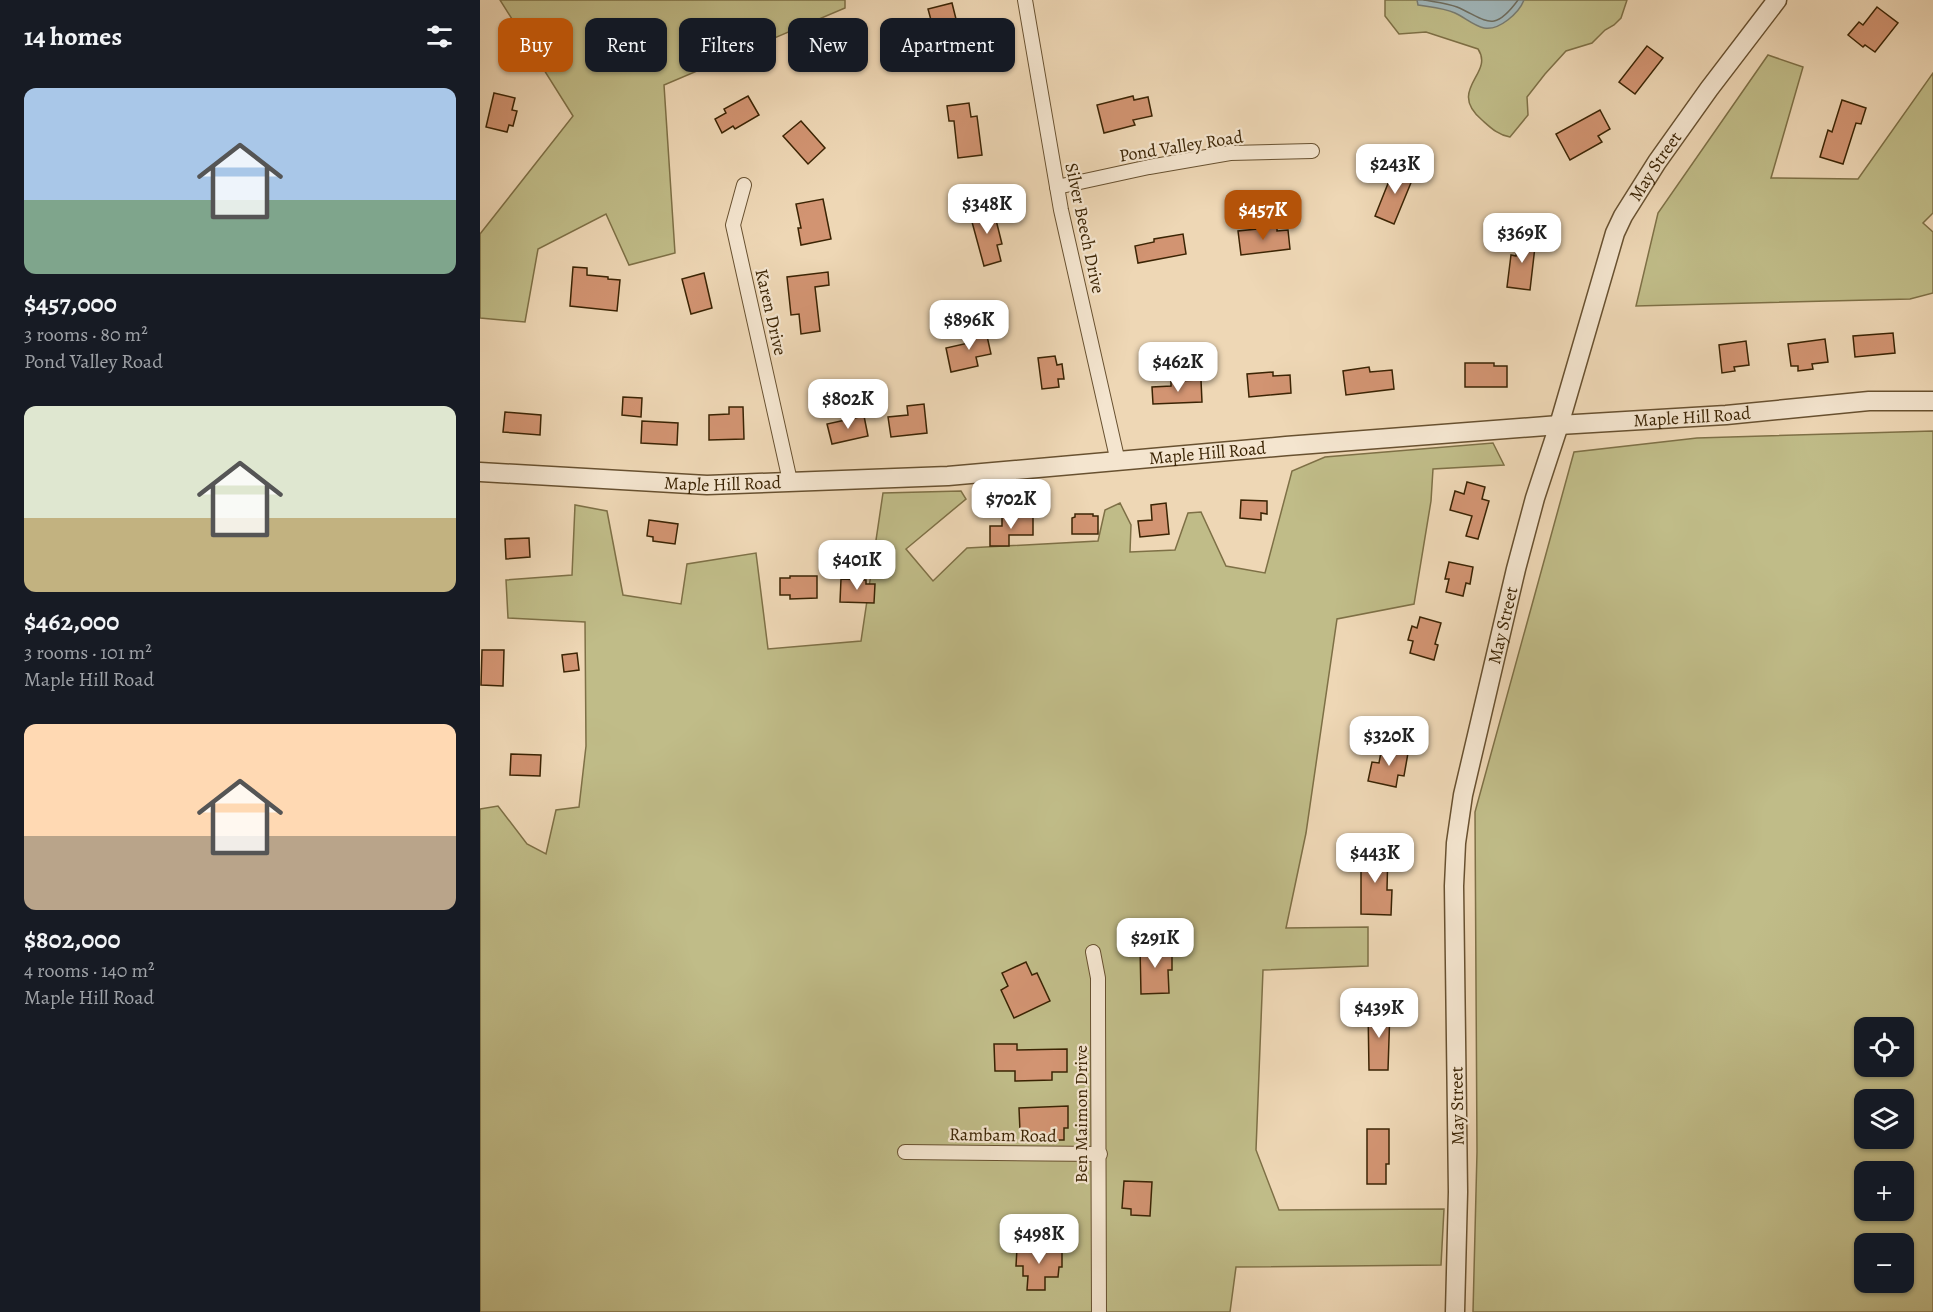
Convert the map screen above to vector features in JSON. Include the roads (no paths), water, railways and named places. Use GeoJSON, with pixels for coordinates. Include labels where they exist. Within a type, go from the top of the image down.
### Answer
{"type":"FeatureCollection","features":[{"type":"Feature","properties":{"kind":"street","name":"Silver Beech Drive"},"geometry":{"type":"LineString","coordinates":[[1025,0],[1057,187],[1118,462]]}},
{"type":"Feature","properties":{"kind":"street","name":"May Street"},"geometry":{"type":"LineString","coordinates":[[1455,1312],[1458,1192],[1454,886],[1456,843],[1465,783],[1516,568],[1534,498],[1559,425],[1609,251],[1623,216],[1708,89],[1777,0]]}},
{"type":"Feature","properties":{"kind":"street","name":"Pond Valley Road"},"geometry":{"type":"LineString","coordinates":[[1057,187],[1149,167],[1230,153],[1312,152]]}},
{"type":"Feature","properties":{"kind":"street","name":"Karen Drive"},"geometry":{"type":"LineString","coordinates":[[744,185],[733,225],[790,481]]}},
{"type":"Feature","properties":{"kind":"street","name":"Maple Hill Road"},"geometry":{"type":"LineString","coordinates":[[480,472],[707,485],[948,476],[1286,446],[1726,415],[1869,401],[1933,401]]}},
{"type":"Feature","properties":{"kind":"street","name":"Ben Maimon Drive"},"geometry":{"type":"LineString","coordinates":[[1093,952],[1098,978],[1099,1312]]}},
{"type":"Feature","properties":{"kind":"street","name":"Rambam Road"},"geometry":{"type":"LineString","coordinates":[[905,1152],[1100,1154]]}},
{"type":"Feature","properties":{"kind":"water"},"geometry":{"type":"Polygon","coordinates":[[[1417,0],[1524,0],[1508,20],[1496,27],[1484,28],[1451,11],[1418,5],[1417,0]]]}}]}
